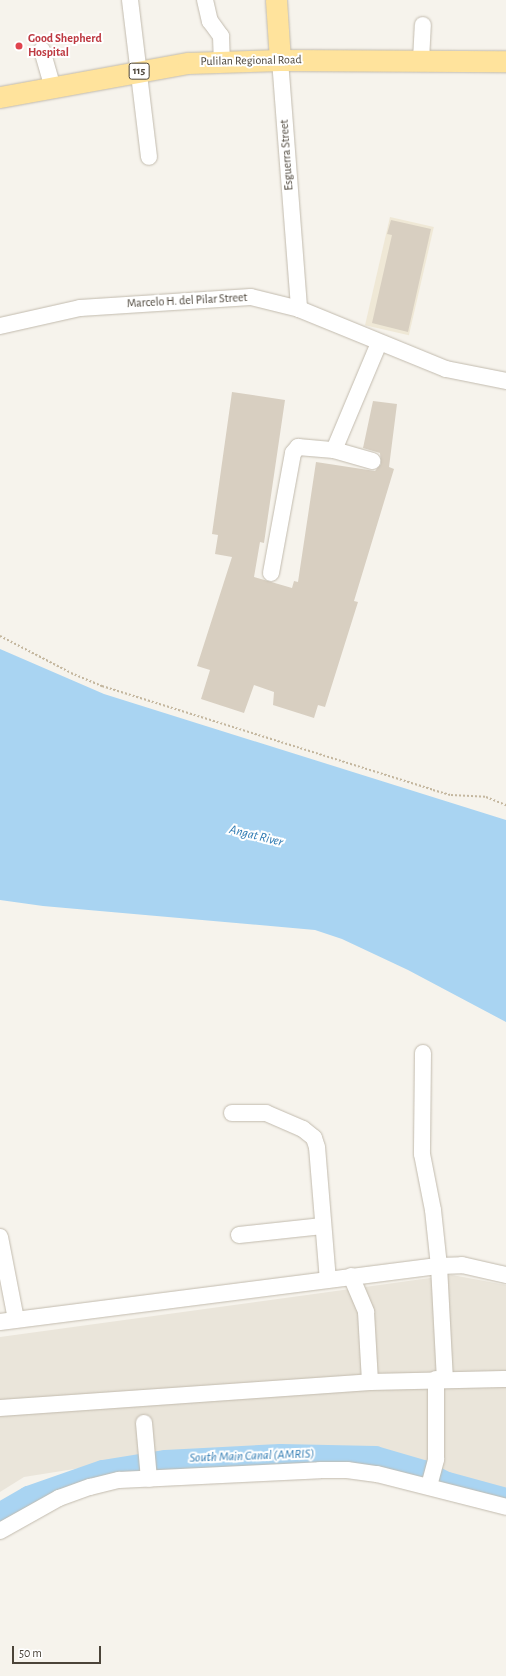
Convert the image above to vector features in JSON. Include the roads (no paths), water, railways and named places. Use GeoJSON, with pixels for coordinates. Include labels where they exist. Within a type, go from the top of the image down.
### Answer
{"type":"FeatureCollection","features":[{"type":"Feature","properties":{"kind":"main road","name":"Esguerra Street"},"geometry":{"type":"LineString","coordinates":[[276,0],[280,60]]}},
{"type":"Feature","properties":{"kind":"main road","name":"Pulilan Regional Road"},"geometry":{"type":"LineString","coordinates":[[0,97],[52,86],[188,63],[280,60],[506,61]]}},
{"type":"Feature","properties":{"kind":"street"},"geometry":{"type":"LineString","coordinates":[[130,0],[149,157]]}},
{"type":"Feature","properties":{"kind":"street"},"geometry":{"type":"LineString","coordinates":[[206,0],[210,21],[221,36],[222,62]]}},
{"type":"Feature","properties":{"kind":"street"},"geometry":{"type":"LineString","coordinates":[[421,60],[423,25]]}},
{"type":"Feature","properties":{"kind":"street"},"geometry":{"type":"LineString","coordinates":[[42,50],[52,86]]}},
{"type":"Feature","properties":{"kind":"street","name":"Esguerra Street"},"geometry":{"type":"LineString","coordinates":[[280,60],[299,309]]}},
{"type":"Feature","properties":{"kind":"street","name":"Marcelo H. del Pilar Street"},"geometry":{"type":"LineString","coordinates":[[0,326],[80,308],[172,300],[251,297],[299,309],[379,343],[446,369],[506,381]]}},
{"type":"Feature","properties":{"kind":"street"},"geometry":{"type":"LineString","coordinates":[[334,450],[379,343]]}},
{"type":"Feature","properties":{"kind":"street"},"geometry":{"type":"LineString","coordinates":[[271,573],[292,453],[298,447],[334,450],[372,461]]}},
{"type":"Feature","properties":{"kind":"street"},"geometry":{"type":"LineString","coordinates":[[423,1053],[422,1154],[433,1210],[439,1266],[441,1379],[436,1459],[430,1483]]}},
{"type":"Feature","properties":{"kind":"street"},"geometry":{"type":"LineString","coordinates":[[232,1112],[266,1113],[303,1128],[314,1138],[317,1147],[328,1280]]}},
{"type":"Feature","properties":{"kind":"street"},"geometry":{"type":"LineString","coordinates":[[239,1235],[324,1226]]}},
{"type":"Feature","properties":{"kind":"street"},"geometry":{"type":"LineString","coordinates":[[0,1237],[8,1321],[351,1276],[439,1266],[462,1265],[506,1275]]}},
{"type":"Feature","properties":{"kind":"street"},"geometry":{"type":"LineString","coordinates":[[351,1276],[366,1312],[370,1382]]}},
{"type":"Feature","properties":{"kind":"street"},"geometry":{"type":"LineString","coordinates":[[0,1408],[370,1382],[441,1379],[506,1379]]}},
{"type":"Feature","properties":{"kind":"street"},"geometry":{"type":"LineString","coordinates":[[144,1423],[148,1467]]}},
{"type":"Feature","properties":{"kind":"street"},"geometry":{"type":"LineString","coordinates":[[0,1531],[59,1498],[90,1487],[119,1480],[148,1467],[347,1470],[430,1483],[506,1507]]}},
{"type":"Feature","properties":{"kind":"water","name":"Angat River"},"geometry":{"type":"Polygon","coordinates":[[[0,649],[104,694],[506,820],[506,1022],[408,970],[342,939],[315,930],[43,906],[0,900],[0,649]]]}},
{"type":"Feature","properties":{"kind":"waterway","name":"South Main Canal (AMRIS)"},"geometry":{"type":"LineString","coordinates":[[0,1512],[28,1496],[102,1470],[165,1460],[280,1454],[375,1456],[423,1470],[447,1482],[506,1498]]}},
{"type":"Feature","properties":{"kind":"place","name":"Good Shepherd Hospital"},"geometry":{"type":"Point","coordinates":[19,46]}}]}
